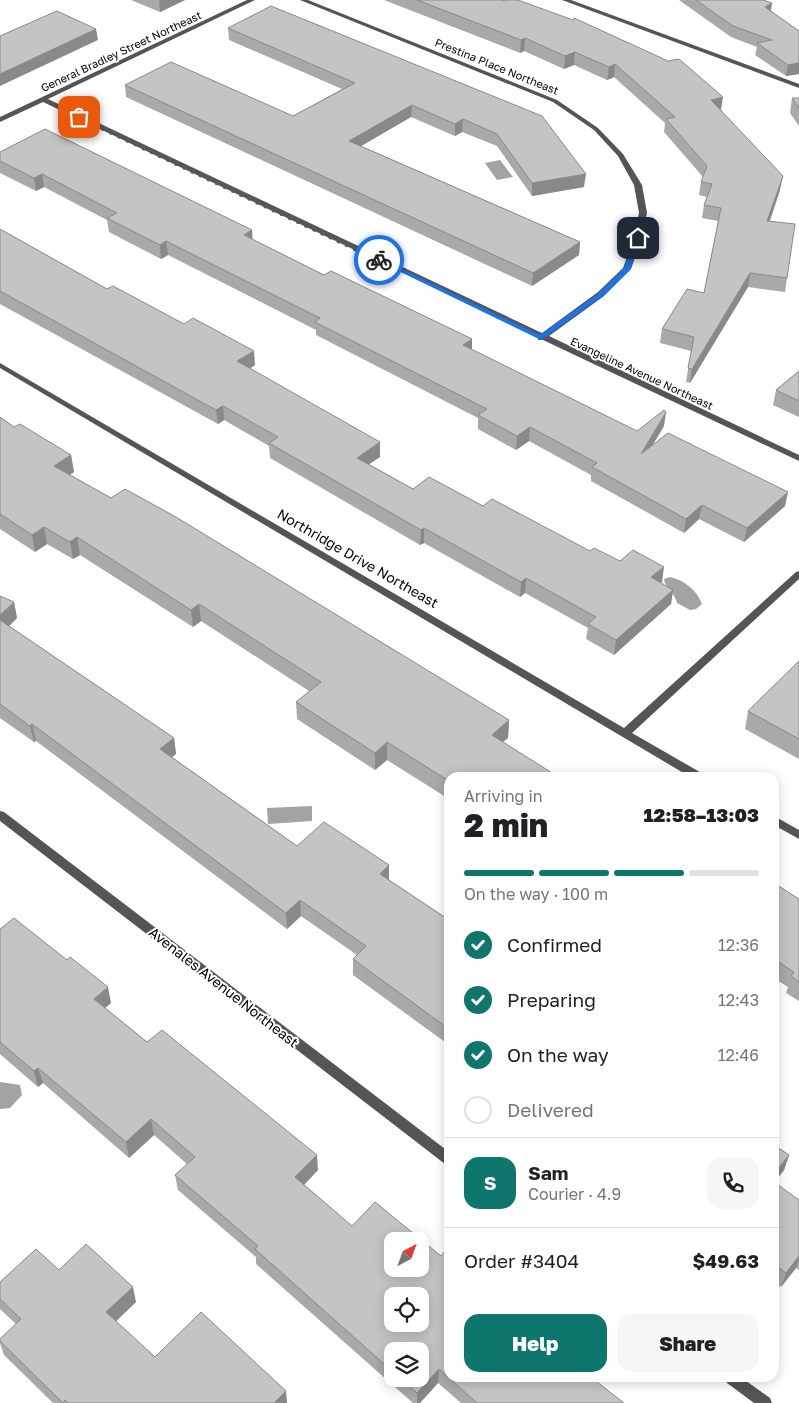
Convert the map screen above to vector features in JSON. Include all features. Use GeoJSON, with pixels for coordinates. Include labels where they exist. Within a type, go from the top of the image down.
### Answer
{"type":"FeatureCollection","features":[{"type":"Feature","properties":{"kind":"street","name":"General Bradley Street Northeast"},"geometry":{"type":"LineString","coordinates":[[0,120],[252,0]]}},
{"type":"Feature","properties":{"kind":"street","name":"Prestina Place Northeast"},"geometry":{"type":"LineString","coordinates":[[304,0],[554,101],[596,130],[621,155],[638,185],[643,213],[638,238],[627,268],[601,294],[541,338]]}},
{"type":"Feature","properties":{"kind":"street"},"geometry":{"type":"LineString","coordinates":[[564,0],[799,86]]}},
{"type":"Feature","properties":{"kind":"street","name":"Evangeline Avenue Northeast"},"geometry":{"type":"LineString","coordinates":[[42,99],[541,338],[799,458]]}},
{"type":"Feature","properties":{"kind":"street","name":"Northridge Drive Northeast"},"geometry":{"type":"LineString","coordinates":[[0,365],[691,772]]}},
{"type":"Feature","properties":{"kind":"street"},"geometry":{"type":"LineString","coordinates":[[625,732],[799,574]]}},
{"type":"Feature","properties":{"kind":"street","name":"Avenales Avenue Northeast"},"geometry":{"type":"LineString","coordinates":[[0,815],[444,1156]]}},
{"type":"Feature","properties":{"kind":"street"},"geometry":{"type":"LineString","coordinates":[[779,823],[799,835]]}},
{"type":"Feature","properties":{"kind":"street"},"geometry":{"type":"LineString","coordinates":[[737,1382],[766,1403]]}},
{"type":"Feature","properties":{"kind":"shaded area"},"geometry":{"type":"Polygon","coordinates":[[[500,160],[513,177],[497,180],[485,163],[500,160]]]}},
{"type":"Feature","properties":{"kind":"shaded area"},"geometry":{"type":"Polygon","coordinates":[[[670,577],[689,586],[697,594],[702,604],[696,609],[690,610],[677,603],[664,579],[670,577]]]}},
{"type":"Feature","properties":{"kind":"shaded area"},"geometry":{"type":"Polygon","coordinates":[[[312,806],[312,821],[268,824],[267,808],[312,806]]]}},
{"type":"Feature","properties":{"kind":"shaded area"},"geometry":{"type":"Polygon","coordinates":[[[0,1082],[20,1085],[22,1095],[10,1108],[0,1109],[0,1082]]]}},
{"type":"Feature","properties":{"kind":"building"},"geometry":{"type":"Polygon","coordinates":[[[417,0],[518,0],[573,20],[574,18],[668,61],[679,59],[723,97],[711,100],[783,176],[767,221],[795,224],[787,278],[750,273],[692,369],[688,368],[694,337],[662,329],[687,289],[704,293],[721,208],[704,205],[712,184],[701,182],[707,166],[666,119],[675,117],[615,64],[609,67],[575,52],[565,56],[525,38],[521,40],[417,0]]]}},
{"type":"Feature","properties":{"kind":"building"},"geometry":{"type":"Polygon","coordinates":[[[696,0],[763,0],[772,3],[765,7],[799,31],[799,63],[788,65],[757,43],[772,40],[733,26],[696,0]]]}},
{"type":"Feature","properties":{"kind":"building"},"geometry":{"type":"Polygon","coordinates":[[[271,6],[542,116],[586,174],[532,183],[497,134],[463,119],[455,124],[412,105],[349,141],[580,242],[533,273],[125,85],[171,62],[293,116],[355,83],[228,28],[271,6]]]}},
{"type":"Feature","properties":{"kind":"building"},"geometry":{"type":"Polygon","coordinates":[[[57,11],[96,29],[0,74],[0,36],[57,11]]]}},
{"type":"Feature","properties":{"kind":"building"},"geometry":{"type":"Polygon","coordinates":[[[792,98],[799,98],[799,108],[792,98]]]}},
{"type":"Feature","properties":{"kind":"building"},"geometry":{"type":"Polygon","coordinates":[[[45,129],[252,230],[244,235],[324,275],[331,271],[472,339],[463,345],[637,431],[664,410],[666,412],[641,454],[668,433],[788,492],[747,528],[702,505],[686,519],[592,467],[597,463],[530,427],[517,436],[478,415],[487,409],[315,322],[320,318],[166,241],[160,245],[107,218],[117,213],[42,174],[34,178],[0,161],[0,152],[45,129]]]}},
{"type":"Feature","properties":{"kind":"building"},"geometry":{"type":"Polygon","coordinates":[[[0,229],[107,289],[113,286],[184,324],[193,318],[254,351],[237,361],[380,442],[357,458],[413,489],[429,477],[483,506],[492,499],[590,551],[594,548],[620,561],[633,550],[664,567],[651,577],[673,590],[616,640],[588,624],[596,617],[526,578],[521,582],[424,528],[421,530],[269,443],[278,437],[223,406],[216,410],[0,291],[0,229]]]}},
{"type":"Feature","properties":{"kind":"building"},"geometry":{"type":"Polygon","coordinates":[[[799,371],[799,401],[776,390],[799,371]]]}},
{"type":"Feature","properties":{"kind":"building"},"geometry":{"type":"Polygon","coordinates":[[[0,417],[14,427],[20,424],[71,455],[54,466],[111,498],[125,489],[176,517],[509,720],[492,735],[551,772],[444,772],[444,778],[387,742],[375,753],[296,702],[321,682],[199,604],[191,610],[77,537],[70,542],[44,527],[32,535],[0,514],[0,417]]]}},
{"type":"Feature","properties":{"kind":"building"},"geometry":{"type":"Polygon","coordinates":[[[0,596],[14,602],[0,615],[0,596]]]}},
{"type":"Feature","properties":{"kind":"building"},"geometry":{"type":"Polygon","coordinates":[[[0,620],[174,738],[160,749],[297,846],[324,822],[389,865],[380,874],[444,917],[444,1025],[353,959],[366,946],[300,900],[286,913],[32,724],[30,726],[0,704],[0,620]]]}},
{"type":"Feature","properties":{"kind":"building"},"geometry":{"type":"Polygon","coordinates":[[[799,661],[799,739],[748,711],[799,661]]]}},
{"type":"Feature","properties":{"kind":"building"},"geometry":{"type":"Polygon","coordinates":[[[779,886],[799,899],[799,982],[791,976],[794,972],[779,962],[779,886]]]}},
{"type":"Feature","properties":{"kind":"building"},"geometry":{"type":"Polygon","coordinates":[[[14,918],[67,960],[70,957],[108,987],[94,999],[147,1042],[162,1030],[317,1155],[295,1177],[352,1226],[375,1202],[412,1232],[384,1232],[384,1278],[429,1278],[429,1246],[441,1256],[444,1252],[444,1374],[439,1369],[429,1380],[429,1342],[384,1342],[384,1364],[255,1249],[258,1246],[175,1175],[195,1157],[151,1119],[126,1142],[38,1068],[34,1071],[0,1042],[0,929],[14,918]]]}},
{"type":"Feature","properties":{"kind":"building"},"geometry":{"type":"Polygon","coordinates":[[[779,1148],[789,1155],[779,1168],[779,1148]]]}},
{"type":"Feature","properties":{"kind":"building"},"geometry":{"type":"Polygon","coordinates":[[[779,1186],[799,1200],[799,1256],[786,1273],[779,1268],[779,1186]]]}},
{"type":"Feature","properties":{"kind":"building"},"geometry":{"type":"Polygon","coordinates":[[[86,1244],[133,1287],[106,1312],[155,1357],[201,1312],[286,1391],[274,1403],[68,1403],[65,1400],[63,1403],[0,1341],[21,1319],[0,1299],[0,1282],[36,1249],[59,1270],[86,1244]]]}},
{"type":"Feature","properties":{"kind":"building"},"geometry":{"type":"Polygon","coordinates":[[[453,1382],[597,1382],[624,1403],[477,1403],[453,1382]]]}},
{"type":"Feature","properties":{"kind":"building"},"geometry":{"type":"Polygon","coordinates":[[[410,1387],[422,1387],[417,1393],[410,1387]]]}},
{"type":"Feature","properties":{"kind":"way so far"},"geometry":{"type":"LineString","coordinates":[[79,117],[379,260]]}},
{"type":"Feature","properties":{"kind":"route"},"geometry":{"type":"LineString","coordinates":[[379,260],[541,338],[601,294],[627,268],[638,238]]}}]}
